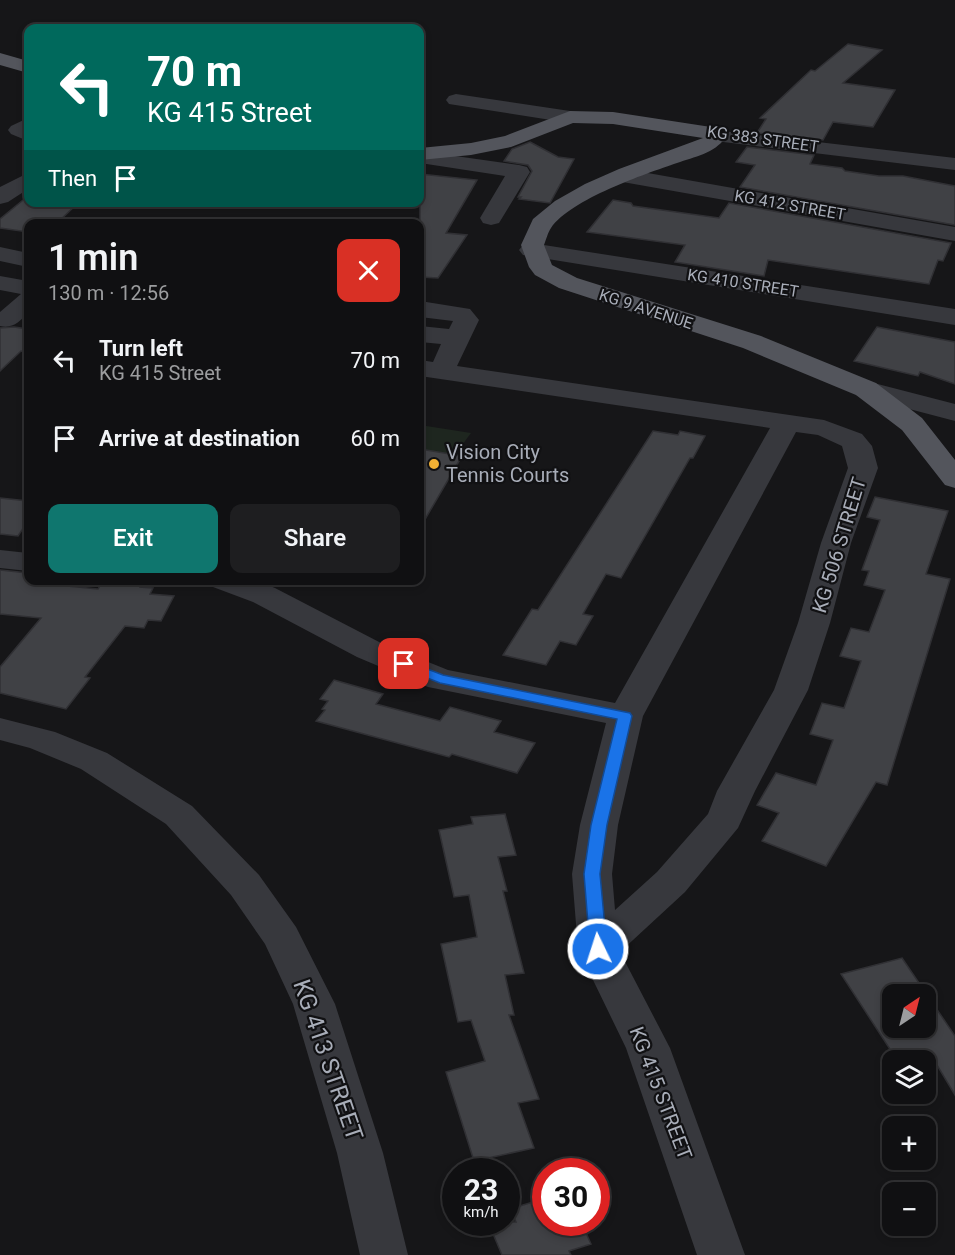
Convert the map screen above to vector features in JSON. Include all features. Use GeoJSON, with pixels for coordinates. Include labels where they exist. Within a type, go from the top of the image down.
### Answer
{"type":"FeatureCollection","features":[{"type":"Feature","properties":{"kind":"main road"},"geometry":{"type":"LineString","coordinates":[[0,59],[24,66]]}},
{"type":"Feature","properties":{"kind":"main road"},"geometry":{"type":"LineString","coordinates":[[424,155],[511,141],[570,117]]}},
{"type":"Feature","properties":{"kind":"main road","name":"KG 383 STREET"},"geometry":{"type":"LineString","coordinates":[[570,117],[613,118],[705,131],[714,136]]}},
{"type":"Feature","properties":{"kind":"main road"},"geometry":{"type":"LineString","coordinates":[[531,250],[532,235],[553,212],[583,192],[707,145],[715,138],[714,136]]}},
{"type":"Feature","properties":{"kind":"main road","name":"KG 9 AVENUE"},"geometry":{"type":"LineString","coordinates":[[531,250],[541,268],[568,283],[752,342],[866,389],[912,424],[955,479]]}},
{"type":"Feature","properties":{"kind":"street"},"geometry":{"type":"LineString","coordinates":[[456,100],[570,117]]}},
{"type":"Feature","properties":{"kind":"street","name":"KG 383 STREET"},"geometry":{"type":"LineString","coordinates":[[714,136],[955,164]]}},
{"type":"Feature","properties":{"kind":"street"},"geometry":{"type":"LineString","coordinates":[[424,156],[519,172],[491,218]]}},
{"type":"Feature","properties":{"kind":"street","name":"KG 412 STREET"},"geometry":{"type":"LineString","coordinates":[[625,176],[955,234]]}},
{"type":"Feature","properties":{"kind":"street"},"geometry":{"type":"LineString","coordinates":[[0,197],[24,182]]}},
{"type":"Feature","properties":{"kind":"street","name":"KG 410 STREET"},"geometry":{"type":"LineString","coordinates":[[531,250],[954,313]]}},
{"type":"Feature","properties":{"kind":"street"},"geometry":{"type":"LineString","coordinates":[[0,254],[24,259]]}},
{"type":"Feature","properties":{"kind":"street"},"geometry":{"type":"LineString","coordinates":[[0,283],[24,287]]}},
{"type":"Feature","properties":{"kind":"street"},"geometry":{"type":"LineString","coordinates":[[12,321],[24,305]]}},
{"type":"Feature","properties":{"kind":"street"},"geometry":{"type":"LineString","coordinates":[[424,310],[460,314],[466,320],[457,338],[431,369]]}},
{"type":"Feature","properties":{"kind":"street"},"geometry":{"type":"LineString","coordinates":[[424,334],[457,338]]}},
{"type":"Feature","properties":{"kind":"street","name":"KG 506 STREET"},"geometry":{"type":"LineString","coordinates":[[431,369],[824,428],[852,440],[858,446],[863,468],[836,543],[814,623],[795,679],[736,791],[725,819],[671,882],[598,949]]}},
{"type":"Feature","properties":{"kind":"street"},"geometry":{"type":"LineString","coordinates":[[866,389],[955,413]]}},
{"type":"Feature","properties":{"kind":"street","name":"KG 415 STREET"},"geometry":{"type":"LineString","coordinates":[[721,1255],[648,1048],[598,949],[592,874],[599,825],[625,716],[787,424]]}},
{"type":"Feature","properties":{"kind":"street"},"geometry":{"type":"LineString","coordinates":[[931,447],[931,438],[955,424]]}},
{"type":"Feature","properties":{"kind":"street"},"geometry":{"type":"LineString","coordinates":[[0,559],[24,562]]}},
{"type":"Feature","properties":{"kind":"street"},"geometry":{"type":"LineString","coordinates":[[237,585],[264,595],[369,650],[440,679],[625,716]]}},
{"type":"Feature","properties":{"kind":"street","name":"KG 413 STREET"},"geometry":{"type":"LineString","coordinates":[[0,729],[42,740],[94,761],[179,814],[244,885],[282,938],[315,1004],[360,1153],[384,1255]]}},
{"type":"Feature","properties":{"kind":"shaded area","name":"Vision City Tennis Courts"},"geometry":{"type":"Polygon","coordinates":[[[424,426],[471,433],[424,496],[424,426]]]}},
{"type":"Feature","properties":{"kind":"building"},"geometry":{"type":"Polygon","coordinates":[[[848,44],[882,50],[843,83],[895,90],[873,127],[833,122],[823,140],[757,133],[766,119],[760,118],[811,70],[815,71],[848,44]]]}},
{"type":"Feature","properties":{"kind":"building"},"geometry":{"type":"Polygon","coordinates":[[[530,142],[558,157],[574,159],[550,203],[519,199],[532,171],[528,165],[504,161],[512,149],[530,142]]]}},
{"type":"Feature","properties":{"kind":"building"},"geometry":{"type":"Polygon","coordinates":[[[747,147],[814,155],[810,164],[842,168],[845,171],[879,176],[903,176],[955,186],[955,225],[740,187],[755,165],[736,162],[747,147]]]}},
{"type":"Feature","properties":{"kind":"building"},"geometry":{"type":"Polygon","coordinates":[[[424,174],[477,180],[446,233],[467,235],[438,278],[424,277],[424,219],[420,219],[420,207],[424,207],[424,174]]]}},
{"type":"Feature","properties":{"kind":"building"},"geometry":{"type":"Polygon","coordinates":[[[24,199],[24,207],[74,207],[61,219],[24,219],[24,231],[0,228],[0,219],[24,199]]]}},
{"type":"Feature","properties":{"kind":"building"},"geometry":{"type":"Polygon","coordinates":[[[613,200],[631,203],[633,206],[719,218],[729,203],[951,243],[943,261],[938,260],[929,284],[768,260],[764,276],[675,262],[685,245],[587,232],[613,200]]]}},
{"type":"Feature","properties":{"kind":"building"},"geometry":{"type":"Polygon","coordinates":[[[877,327],[955,342],[955,384],[920,372],[918,376],[854,361],[877,327]]]}},
{"type":"Feature","properties":{"kind":"building"},"geometry":{"type":"Polygon","coordinates":[[[0,328],[24,328],[24,352],[21,351],[0,371],[0,328]]]}},
{"type":"Feature","properties":{"kind":"building"},"geometry":{"type":"Polygon","coordinates":[[[653,431],[678,435],[680,431],[705,436],[621,578],[606,574],[583,614],[593,616],[576,645],[560,641],[546,665],[503,655],[532,609],[538,610],[653,431]]]}},
{"type":"Feature","properties":{"kind":"building"},"geometry":{"type":"Polygon","coordinates":[[[424,450],[462,456],[424,521],[424,450]]]}},
{"type":"Feature","properties":{"kind":"building"},"geometry":{"type":"Polygon","coordinates":[[[875,497],[948,511],[926,574],[950,579],[887,785],[876,782],[826,866],[762,841],[779,813],[757,805],[776,773],[816,785],[833,740],[810,734],[822,703],[844,708],[861,661],[840,656],[851,628],[869,632],[885,590],[864,585],[869,571],[862,570],[880,520],[867,517],[875,497]]]}},
{"type":"Feature","properties":{"kind":"building"},"geometry":{"type":"Polygon","coordinates":[[[0,498],[24,501],[24,527],[18,536],[0,534],[0,498]]]}},
{"type":"Feature","properties":{"kind":"building"},"geometry":{"type":"Polygon","coordinates":[[[0,570],[24,573],[24,585],[98,589],[100,585],[141,585],[140,587],[153,588],[150,594],[174,596],[161,621],[148,620],[144,628],[125,626],[85,677],[90,678],[66,709],[0,693],[0,667],[41,618],[0,614],[0,570]]]}},
{"type":"Feature","properties":{"kind":"building"},"geometry":{"type":"Polygon","coordinates":[[[334,680],[383,694],[376,704],[440,721],[450,707],[501,721],[494,732],[535,743],[517,773],[452,754],[449,757],[316,721],[325,710],[322,709],[328,701],[320,699],[334,680]]]}},
{"type":"Feature","properties":{"kind":"building"},"geometry":{"type":"Polygon","coordinates":[[[505,814],[516,855],[498,857],[507,891],[503,891],[524,973],[505,975],[514,1015],[509,1015],[539,1099],[518,1103],[534,1148],[488,1158],[473,1158],[446,1072],[485,1061],[471,1020],[458,1022],[441,944],[477,937],[469,895],[454,897],[439,830],[473,824],[471,817],[505,814]]]}},
{"type":"Feature","properties":{"kind":"building"},"geometry":{"type":"Polygon","coordinates":[[[902,958],[920,984],[882,984],[882,1037],[841,974],[902,958]]]}},
{"type":"Feature","properties":{"kind":"building"},"geometry":{"type":"Polygon","coordinates":[[[936,1008],[955,1036],[955,1095],[936,1063],[936,1050],[890,1050],[883,1038],[936,1038],[936,1008]]]}},
{"type":"Feature","properties":{"kind":"building"},"geometry":{"type":"Polygon","coordinates":[[[532,1202],[532,1236],[587,1236],[591,1244],[569,1251],[571,1255],[502,1255],[494,1236],[520,1236],[520,1206],[532,1202]]]}},
{"type":"Feature","properties":{"kind":"place","name":"Vision City Tennis Courts"},"geometry":{"type":"Point","coordinates":[434,464]}},
{"type":"Feature","properties":{"kind":"route"},"geometry":{"type":"LineString","coordinates":[[404,664],[440,679],[625,716],[599,825],[592,874],[598,949]]}}]}
